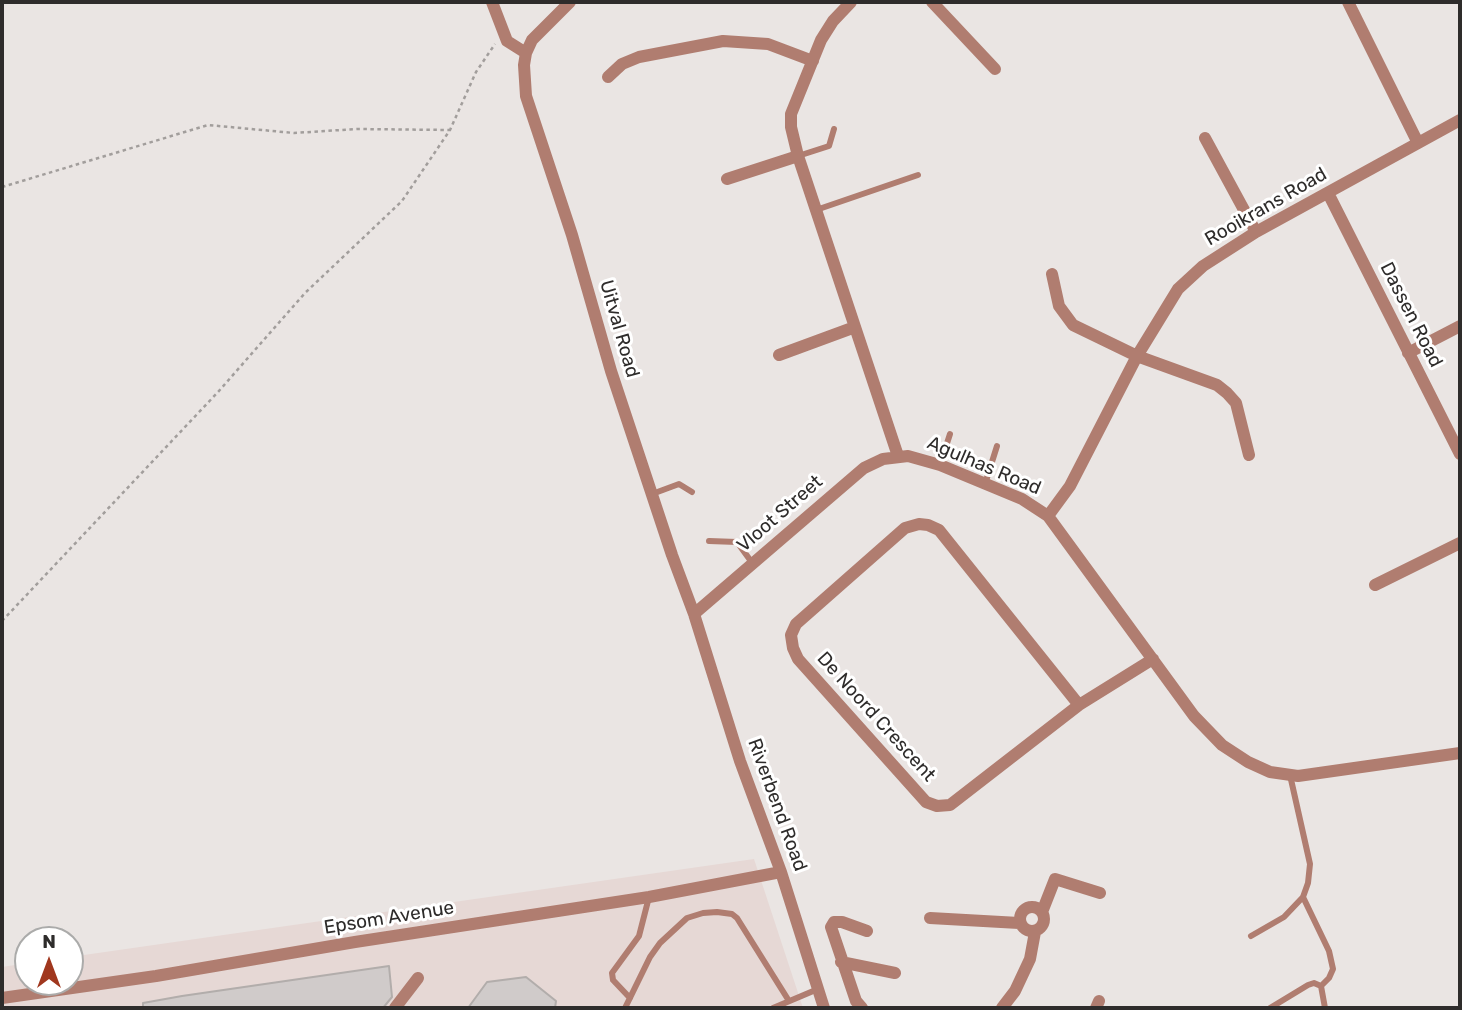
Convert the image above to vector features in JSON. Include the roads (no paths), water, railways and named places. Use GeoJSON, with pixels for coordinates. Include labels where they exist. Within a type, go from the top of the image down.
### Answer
{"type":"FeatureCollection","features":[{"type":"Feature","properties":{"kind":"street"},"geometry":{"type":"LineString","coordinates":[[492,2],[502,33],[513,47],[526,53],[532,40],[570,2]]}},
{"type":"Feature","properties":{"kind":"street","name":"Agulhas Road"},"geometry":{"type":"LineString","coordinates":[[851,2],[827,30],[791,114],[791,127],[798,156],[898,456],[940,465],[1033,504],[1048,516],[1195,716],[1222,745],[1248,762],[1270,772],[1290,775],[1318,774],[1460,753]]}},
{"type":"Feature","properties":{"kind":"street"},"geometry":{"type":"LineString","coordinates":[[932,2],[995,69]]}},
{"type":"Feature","properties":{"kind":"street"},"geometry":{"type":"LineString","coordinates":[[1348,2],[1418,143]]}},
{"type":"Feature","properties":{"kind":"street"},"geometry":{"type":"LineString","coordinates":[[608,77],[622,64],[639,57],[723,41],[768,44],[813,61]]}},
{"type":"Feature","properties":{"kind":"street","name":"Uitval Road"},"geometry":{"type":"LineString","coordinates":[[526,53],[523,77],[526,96],[572,235],[611,371],[694,614]]}},
{"type":"Feature","properties":{"kind":"street","name":"Rooikrans Road"},"geometry":{"type":"LineString","coordinates":[[1048,516],[1070,486],[1137,356],[1178,289],[1203,266],[1256,232],[1460,120]]}},
{"type":"Feature","properties":{"kind":"street"},"geometry":{"type":"LineString","coordinates":[[1205,138],[1256,232]]}},
{"type":"Feature","properties":{"kind":"street"},"geometry":{"type":"LineString","coordinates":[[727,179],[798,156]]}},
{"type":"Feature","properties":{"kind":"street","name":"Dassen Road"},"geometry":{"type":"LineString","coordinates":[[1328,193],[1460,454]]}},
{"type":"Feature","properties":{"kind":"street"},"geometry":{"type":"LineString","coordinates":[[1052,274],[1059,306],[1073,325],[1137,356],[1217,385],[1227,393],[1236,403],[1249,455]]}},
{"type":"Feature","properties":{"kind":"street"},"geometry":{"type":"LineString","coordinates":[[1408,353],[1460,326]]}},
{"type":"Feature","properties":{"kind":"street"},"geometry":{"type":"LineString","coordinates":[[779,355],[855,327]]}},
{"type":"Feature","properties":{"kind":"street","name":"Vloot Street"},"geometry":{"type":"LineString","coordinates":[[694,614],[864,468],[876,461],[898,456]]}},
{"type":"Feature","properties":{"kind":"street","name":"De Noord Crescent"},"geometry":{"type":"LineString","coordinates":[[1079,705],[939,530],[928,525],[919,524],[905,528],[796,624],[791,635],[798,659],[926,802],[933,806],[950,805],[1079,705],[1153,659]]}},
{"type":"Feature","properties":{"kind":"street"},"geometry":{"type":"LineString","coordinates":[[1375,585],[1460,543]]}},
{"type":"Feature","properties":{"kind":"street","name":"Riverbend Road"},"geometry":{"type":"LineString","coordinates":[[694,614],[740,761],[781,872],[824,1008]]}},
{"type":"Feature","properties":{"kind":"street","name":"Epsom Avenue"},"geometry":{"type":"LineString","coordinates":[[2,998],[649,897],[781,872]]}},
{"type":"Feature","properties":{"kind":"street"},"geometry":{"type":"LineString","coordinates":[[930,918],[1019,923],[1025,930],[1035,932],[1044,921],[1042,912],[1055,879],[1100,893]]}},
{"type":"Feature","properties":{"kind":"street"},"geometry":{"type":"LineString","coordinates":[[1019,923],[1021,913],[1028,907],[1042,912]]}},
{"type":"Feature","properties":{"kind":"street"},"geometry":{"type":"LineString","coordinates":[[862,1008],[856,1001],[831,932],[834,922],[842,922],[867,931]]}},
{"type":"Feature","properties":{"kind":"street"},"geometry":{"type":"LineString","coordinates":[[1002,1008],[1015,990],[1030,959],[1035,932]]}},
{"type":"Feature","properties":{"kind":"street"},"geometry":{"type":"LineString","coordinates":[[841,962],[895,973]]}},
{"type":"Feature","properties":{"kind":"street"},"geometry":{"type":"LineString","coordinates":[[395,1008],[418,978]]}},
{"type":"Feature","properties":{"kind":"lane"},"geometry":{"type":"LineString","coordinates":[[798,156],[832,144],[834,129]]}},
{"type":"Feature","properties":{"kind":"lane"},"geometry":{"type":"LineString","coordinates":[[816,210],[918,175]]}},
{"type":"Feature","properties":{"kind":"lane"},"geometry":{"type":"LineString","coordinates":[[940,465],[950,434]]}},
{"type":"Feature","properties":{"kind":"lane"},"geometry":{"type":"LineString","coordinates":[[985,484],[997,446]]}},
{"type":"Feature","properties":{"kind":"lane"},"geometry":{"type":"LineString","coordinates":[[652,494],[679,484],[692,492]]}},
{"type":"Feature","properties":{"kind":"lane"},"geometry":{"type":"LineString","coordinates":[[709,541],[737,542],[753,564]]}},
{"type":"Feature","properties":{"kind":"lane"},"geometry":{"type":"LineString","coordinates":[[1251,936],[1284,917],[1303,897],[1308,883],[1310,864],[1290,775]]}},
{"type":"Feature","properties":{"kind":"lane"},"geometry":{"type":"LineString","coordinates":[[630,999],[613,979],[612,973],[643,928],[649,897]]}},
{"type":"Feature","properties":{"kind":"lane"},"geometry":{"type":"LineString","coordinates":[[1303,897],[1329,951],[1333,969],[1321,986]]}},
{"type":"Feature","properties":{"kind":"lane"},"geometry":{"type":"LineString","coordinates":[[625,1008],[650,957],[675,928],[694,915],[717,912],[732,914],[737,918],[789,1001]]}},
{"type":"Feature","properties":{"kind":"lane"},"geometry":{"type":"LineString","coordinates":[[1270,1008],[1308,985],[1321,986]]}},
{"type":"Feature","properties":{"kind":"lane"},"geometry":{"type":"LineString","coordinates":[[1321,986],[1325,1008]]}},
{"type":"Feature","properties":{"kind":"lane"},"geometry":{"type":"LineString","coordinates":[[773,1008],[818,989]]}}]}
